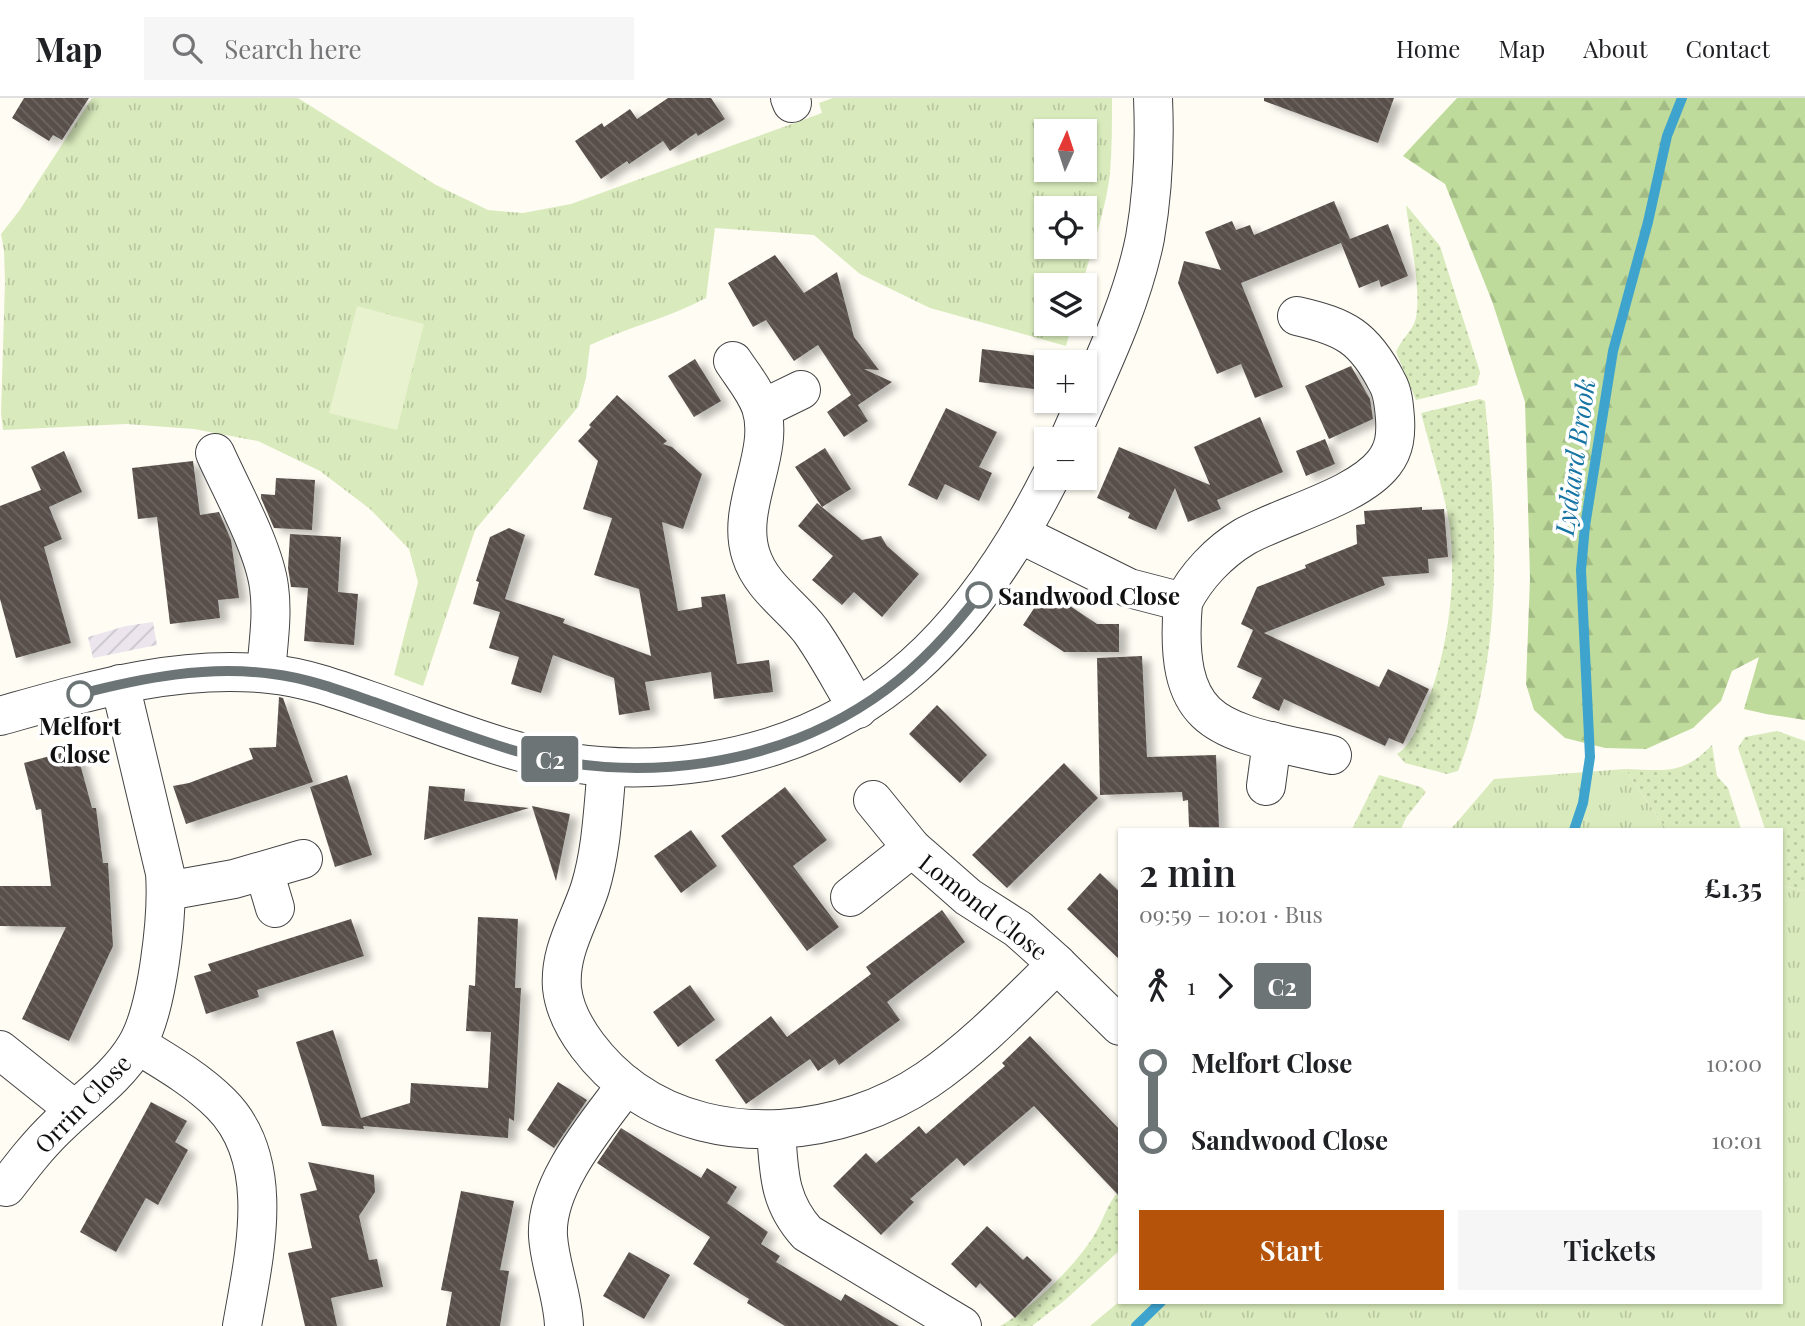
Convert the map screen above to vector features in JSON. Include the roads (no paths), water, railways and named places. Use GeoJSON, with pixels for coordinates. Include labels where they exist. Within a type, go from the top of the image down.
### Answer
{"type":"FeatureCollection","features":[{"type":"Feature","properties":{"kind":"street"},"geometry":{"type":"LineString","coordinates":[[1074,427],[1110,345],[1134,279],[1144,238],[1155,138],[1153,98]]}},
{"type":"Feature","properties":{"kind":"street"},"geometry":{"type":"LineString","coordinates":[[1297,316],[1322,322],[1351,334],[1373,358],[1389,386],[1394,403],[1396,429],[1391,452],[1379,469],[1355,486],[1258,530],[1215,559],[1195,582],[1183,602],[1182,659],[1187,684],[1200,709],[1220,724],[1272,741],[1332,755]]}},
{"type":"Feature","properties":{"kind":"street"},"geometry":{"type":"LineString","coordinates":[[733,361],[762,409],[763,431],[747,529],[751,556],[766,583],[808,628],[858,709]]}},
{"type":"Feature","properties":{"kind":"street"},"geometry":{"type":"LineString","coordinates":[[762,409],[801,390]]}},
{"type":"Feature","properties":{"kind":"street"},"geometry":{"type":"LineString","coordinates":[[215,453],[261,556],[267,576],[270,601],[267,673]]}},
{"type":"Feature","properties":{"kind":"street"},"geometry":{"type":"LineString","coordinates":[[0,716],[120,684],[180,674],[267,673],[347,693],[512,750],[556,760],[645,769],[741,756],[798,738],[858,709],[886,690],[931,651],[979,595],[1020,534],[1044,490]]}},
{"type":"Feature","properties":{"kind":"street"},"geometry":{"type":"LineString","coordinates":[[1020,534],[1129,588],[1183,602]]}},
{"type":"Feature","properties":{"kind":"street","name":"Orrin Close"},"geometry":{"type":"LineString","coordinates":[[5,1188],[34,1151],[108,1080],[138,1045],[153,993],[167,891],[120,684]]}},
{"type":"Feature","properties":{"kind":"street"},"geometry":{"type":"LineString","coordinates":[[1266,786],[1272,741]]}},
{"type":"Feature","properties":{"kind":"street","name":"Lomond Close"},"geometry":{"type":"LineString","coordinates":[[607,767],[596,864],[590,888],[565,950],[562,990],[575,1029],[626,1085],[649,1101],[684,1117],[726,1127],[776,1130],[827,1121],[877,1107],[926,1080],[974,1043],[1057,964]]}},
{"type":"Feature","properties":{"kind":"street","name":"Lomond Close"},"geometry":{"type":"LineString","coordinates":[[873,800],[912,848],[968,897],[1018,929],[1118,1024]]}},
{"type":"Feature","properties":{"kind":"street","name":"Lomond Close"},"geometry":{"type":"LineString","coordinates":[[850,897],[912,848]]}},
{"type":"Feature","properties":{"kind":"street"},"geometry":{"type":"LineString","coordinates":[[167,891],[234,879],[303,859]]}},
{"type":"Feature","properties":{"kind":"street"},"geometry":{"type":"LineString","coordinates":[[264,871],[275,908]]}},
{"type":"Feature","properties":{"kind":"street"},"geometry":{"type":"LineString","coordinates":[[138,1045],[207,1091],[244,1133],[255,1169],[257,1206],[250,1283],[242,1326]]}},
{"type":"Feature","properties":{"kind":"street"},"geometry":{"type":"LineString","coordinates":[[0,1051],[75,1110]]}},
{"type":"Feature","properties":{"kind":"street"},"geometry":{"type":"LineString","coordinates":[[564,1326],[563,1303],[549,1245],[549,1217],[556,1192],[573,1160],[626,1085]]}},
{"type":"Feature","properties":{"kind":"street"},"geometry":{"type":"LineString","coordinates":[[776,1130],[783,1197],[796,1222],[821,1244],[945,1321]]}},
{"type":"Feature","properties":{"kind":"waterway","name":"Lydiard Brook"},"geometry":{"type":"LineString","coordinates":[[1575,828],[1583,803],[1590,757],[1581,570],[1585,526],[1613,351],[1648,222],[1667,136],[1682,98]]}},
{"type":"Feature","properties":{"kind":"waterway","name":"Lydiard Brook"},"geometry":{"type":"LineString","coordinates":[[1136,1326],[1159,1304]]}},
{"type":"Feature","properties":{"kind":"place","name":"Sandwood Close"},"geometry":{"type":"Point","coordinates":[979,595]}},
{"type":"Feature","properties":{"kind":"place","name":"Melfort Close"},"geometry":{"type":"Point","coordinates":[80,694]}}]}
